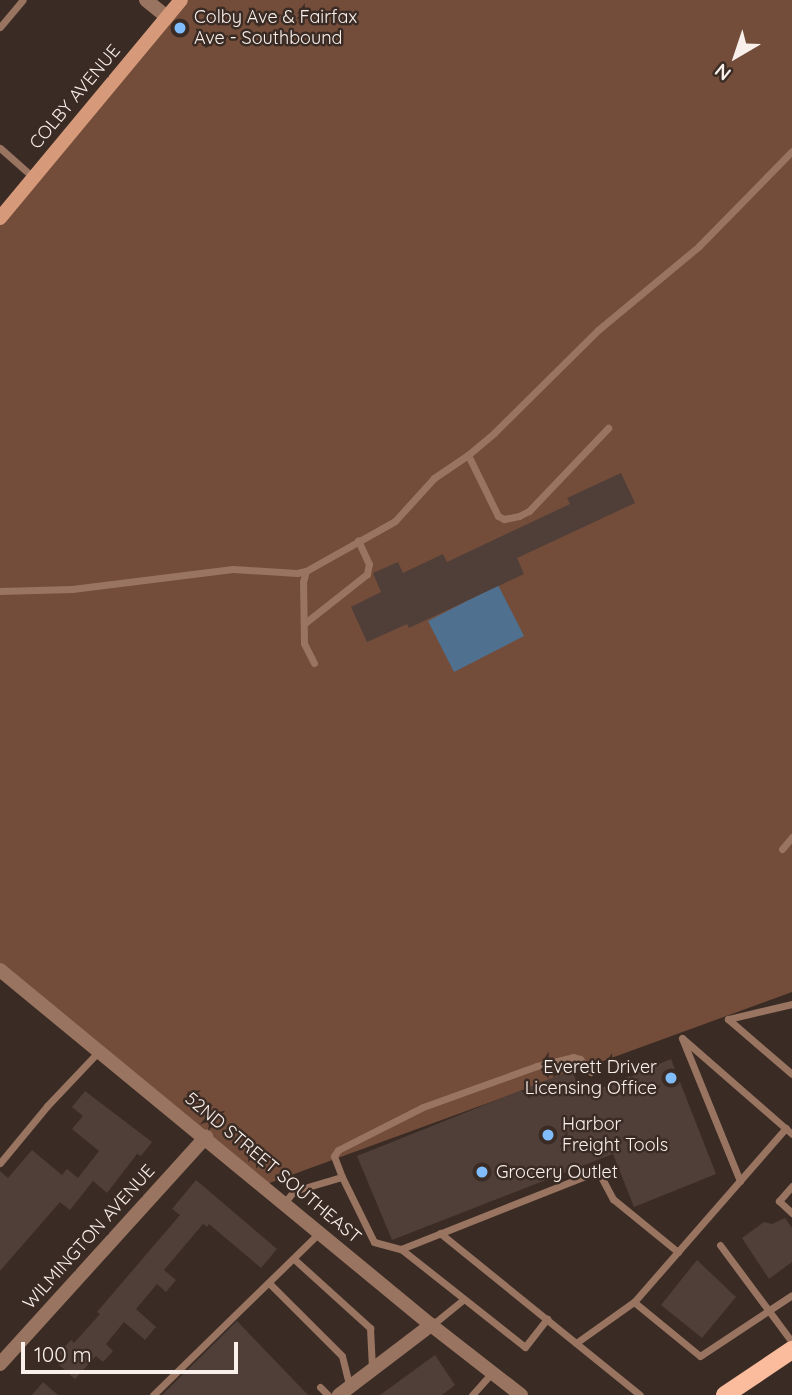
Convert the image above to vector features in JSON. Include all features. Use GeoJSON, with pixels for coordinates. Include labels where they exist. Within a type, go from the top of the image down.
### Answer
{"type":"FeatureCollection","features":[{"type":"Feature","properties":{"kind":"main road","name":"COLBY AVENUE"},"geometry":{"type":"LineString","coordinates":[[0,218],[181,0]]}},
{"type":"Feature","properties":{"kind":"main road"},"geometry":{"type":"LineString","coordinates":[[731,1393],[792,1350]]}},
{"type":"Feature","properties":{"kind":"street"},"geometry":{"type":"LineString","coordinates":[[146,0],[166,17]]}},
{"type":"Feature","properties":{"kind":"street","name":"52ND STREET SOUTHEAST"},"geometry":{"type":"LineString","coordinates":[[0,970],[285,1202],[431,1325],[521,1395]]}},
{"type":"Feature","properties":{"kind":"street","name":"WILMINGTON AVENUE"},"geometry":{"type":"LineString","coordinates":[[0,1364],[206,1137]]}},
{"type":"Feature","properties":{"kind":"street"},"geometry":{"type":"LineString","coordinates":[[344,1391],[431,1325]]}},
{"type":"Feature","properties":{"kind":"lane"},"geometry":{"type":"LineString","coordinates":[[0,27],[23,0]]}},
{"type":"Feature","properties":{"kind":"lane"},"geometry":{"type":"LineString","coordinates":[[0,148],[33,177]]}},
{"type":"Feature","properties":{"kind":"lane"},"geometry":{"type":"LineString","coordinates":[[0,591],[72,589],[233,569],[297,573],[389,526],[434,478],[468,455],[598,330],[699,246],[792,151]]}},
{"type":"Feature","properties":{"kind":"lane"},"geometry":{"type":"LineString","coordinates":[[468,455],[498,516],[504,519],[529,511],[608,428]]}},
{"type":"Feature","properties":{"kind":"lane"},"geometry":{"type":"LineString","coordinates":[[304,624],[367,574],[369,564],[358,540]]}},
{"type":"Feature","properties":{"kind":"lane"},"geometry":{"type":"LineString","coordinates":[[306,570],[303,582],[304,643],[314,663]]}},
{"type":"Feature","properties":{"kind":"lane"},"geometry":{"type":"LineString","coordinates":[[782,849],[792,837]]}},
{"type":"Feature","properties":{"kind":"lane"},"geometry":{"type":"LineString","coordinates":[[792,1003],[728,1018],[792,1074]]}},
{"type":"Feature","properties":{"kind":"lane"},"geometry":{"type":"LineString","coordinates":[[576,1343],[634,1302],[740,1181],[789,1131],[681,1038],[740,1181]]}},
{"type":"Feature","properties":{"kind":"lane"},"geometry":{"type":"LineString","coordinates":[[0,1163],[47,1106],[99,1050]]}},
{"type":"Feature","properties":{"kind":"lane"},"geometry":{"type":"LineString","coordinates":[[547,1319],[525,1347],[401,1249],[374,1242],[334,1156],[338,1150],[423,1107],[537,1066],[573,1057],[580,1059],[591,1072]]}},
{"type":"Feature","properties":{"kind":"lane"},"geometry":{"type":"LineString","coordinates":[[401,1249],[598,1171],[613,1199],[678,1252]]}},
{"type":"Feature","properties":{"kind":"lane"},"geometry":{"type":"LineString","coordinates":[[285,1202],[294,1191],[342,1177]]}},
{"type":"Feature","properties":{"kind":"lane"},"geometry":{"type":"LineString","coordinates":[[792,1186],[779,1201],[792,1213]]}},
{"type":"Feature","properties":{"kind":"lane"},"geometry":{"type":"LineString","coordinates":[[153,1395],[320,1232]]}},
{"type":"Feature","properties":{"kind":"lane"},"geometry":{"type":"LineString","coordinates":[[440,1233],[639,1394]]}},
{"type":"Feature","properties":{"kind":"lane"},"geometry":{"type":"LineString","coordinates":[[720,1245],[792,1342]]}},
{"type":"Feature","properties":{"kind":"lane"},"geometry":{"type":"LineString","coordinates":[[293,1259],[370,1328],[372,1370]]}},
{"type":"Feature","properties":{"kind":"lane"},"geometry":{"type":"LineString","coordinates":[[269,1283],[342,1356],[344,1391]]}},
{"type":"Feature","properties":{"kind":"lane"},"geometry":{"type":"LineString","coordinates":[[634,1302],[700,1356],[792,1295]]}},
{"type":"Feature","properties":{"kind":"lane"},"geometry":{"type":"LineString","coordinates":[[431,1325],[464,1298]]}},
{"type":"Feature","properties":{"kind":"lane"},"geometry":{"type":"LineString","coordinates":[[472,1395],[493,1373]]}},
{"type":"Feature","properties":{"kind":"lane"},"geometry":{"type":"LineString","coordinates":[[320,1387],[328,1395]]}},
{"type":"Feature","properties":{"kind":"shaded area"},"geometry":{"type":"Polygon","coordinates":[[[181,0],[792,0],[792,992],[264,1185],[0,970],[0,218],[181,0]]]}},
{"type":"Feature","properties":{"kind":"water"},"geometry":{"type":"Polygon","coordinates":[[[498,585],[524,636],[454,672],[428,621],[498,585]]]}},
{"type":"Feature","properties":{"kind":"building"},"geometry":{"type":"Polygon","coordinates":[[[621,473],[635,503],[517,558],[524,574],[409,628],[407,624],[367,642],[351,607],[381,592],[373,573],[398,562],[403,573],[443,554],[447,562],[570,504],[567,498],[621,473]]]}},
{"type":"Feature","properties":{"kind":"building"},"geometry":{"type":"Polygon","coordinates":[[[671,1059],[716,1174],[634,1207],[613,1154],[392,1240],[357,1156],[572,1070],[582,1096],[671,1059]]]}},
{"type":"Feature","properties":{"kind":"building"},"geometry":{"type":"Polygon","coordinates":[[[85,1091],[152,1142],[141,1156],[137,1154],[107,1193],[93,1181],[70,1210],[60,1202],[0,1271],[0,1171],[8,1178],[32,1150],[62,1175],[67,1169],[78,1178],[99,1151],[72,1129],[83,1116],[72,1107],[85,1091]]]}},
{"type":"Feature","properties":{"kind":"building"},"geometry":{"type":"Polygon","coordinates":[[[196,1180],[277,1249],[261,1268],[209,1224],[207,1227],[203,1224],[164,1270],[176,1280],[166,1292],[157,1284],[136,1309],[156,1327],[145,1340],[124,1322],[106,1344],[113,1351],[103,1362],[96,1356],[75,1379],[58,1364],[64,1358],[59,1353],[71,1340],[74,1343],[100,1314],[97,1312],[180,1215],[172,1209],[196,1180]]]}},
{"type":"Feature","properties":{"kind":"building"},"geometry":{"type":"Polygon","coordinates":[[[785,1218],[792,1228],[792,1262],[769,1279],[742,1238],[764,1222],[772,1224],[785,1218]]]}},
{"type":"Feature","properties":{"kind":"building"},"geometry":{"type":"Polygon","coordinates":[[[697,1260],[736,1297],[702,1338],[661,1305],[697,1260]]]}},
{"type":"Feature","properties":{"kind":"building"},"geometry":{"type":"Polygon","coordinates":[[[237,1321],[308,1395],[162,1395],[237,1321]]]}},
{"type":"Feature","properties":{"kind":"building"},"geometry":{"type":"Polygon","coordinates":[[[435,1355],[455,1385],[442,1395],[380,1395],[435,1355]]]}},
{"type":"Feature","properties":{"kind":"building"},"geometry":{"type":"Polygon","coordinates":[[[43,1382],[58,1395],[32,1395],[43,1382]]]}},
{"type":"Feature","properties":{"kind":"place","name":"Colby Ave & Fairfax Ave - Southbound"},"geometry":{"type":"Point","coordinates":[180,28]}},
{"type":"Feature","properties":{"kind":"place","name":"Everett Driver Licensing Office"},"geometry":{"type":"Point","coordinates":[671,1078]}},
{"type":"Feature","properties":{"kind":"place","name":"Harbor Freight Tools"},"geometry":{"type":"Point","coordinates":[548,1135]}},
{"type":"Feature","properties":{"kind":"place","name":"Grocery Outlet"},"geometry":{"type":"Point","coordinates":[482,1172]}}]}
